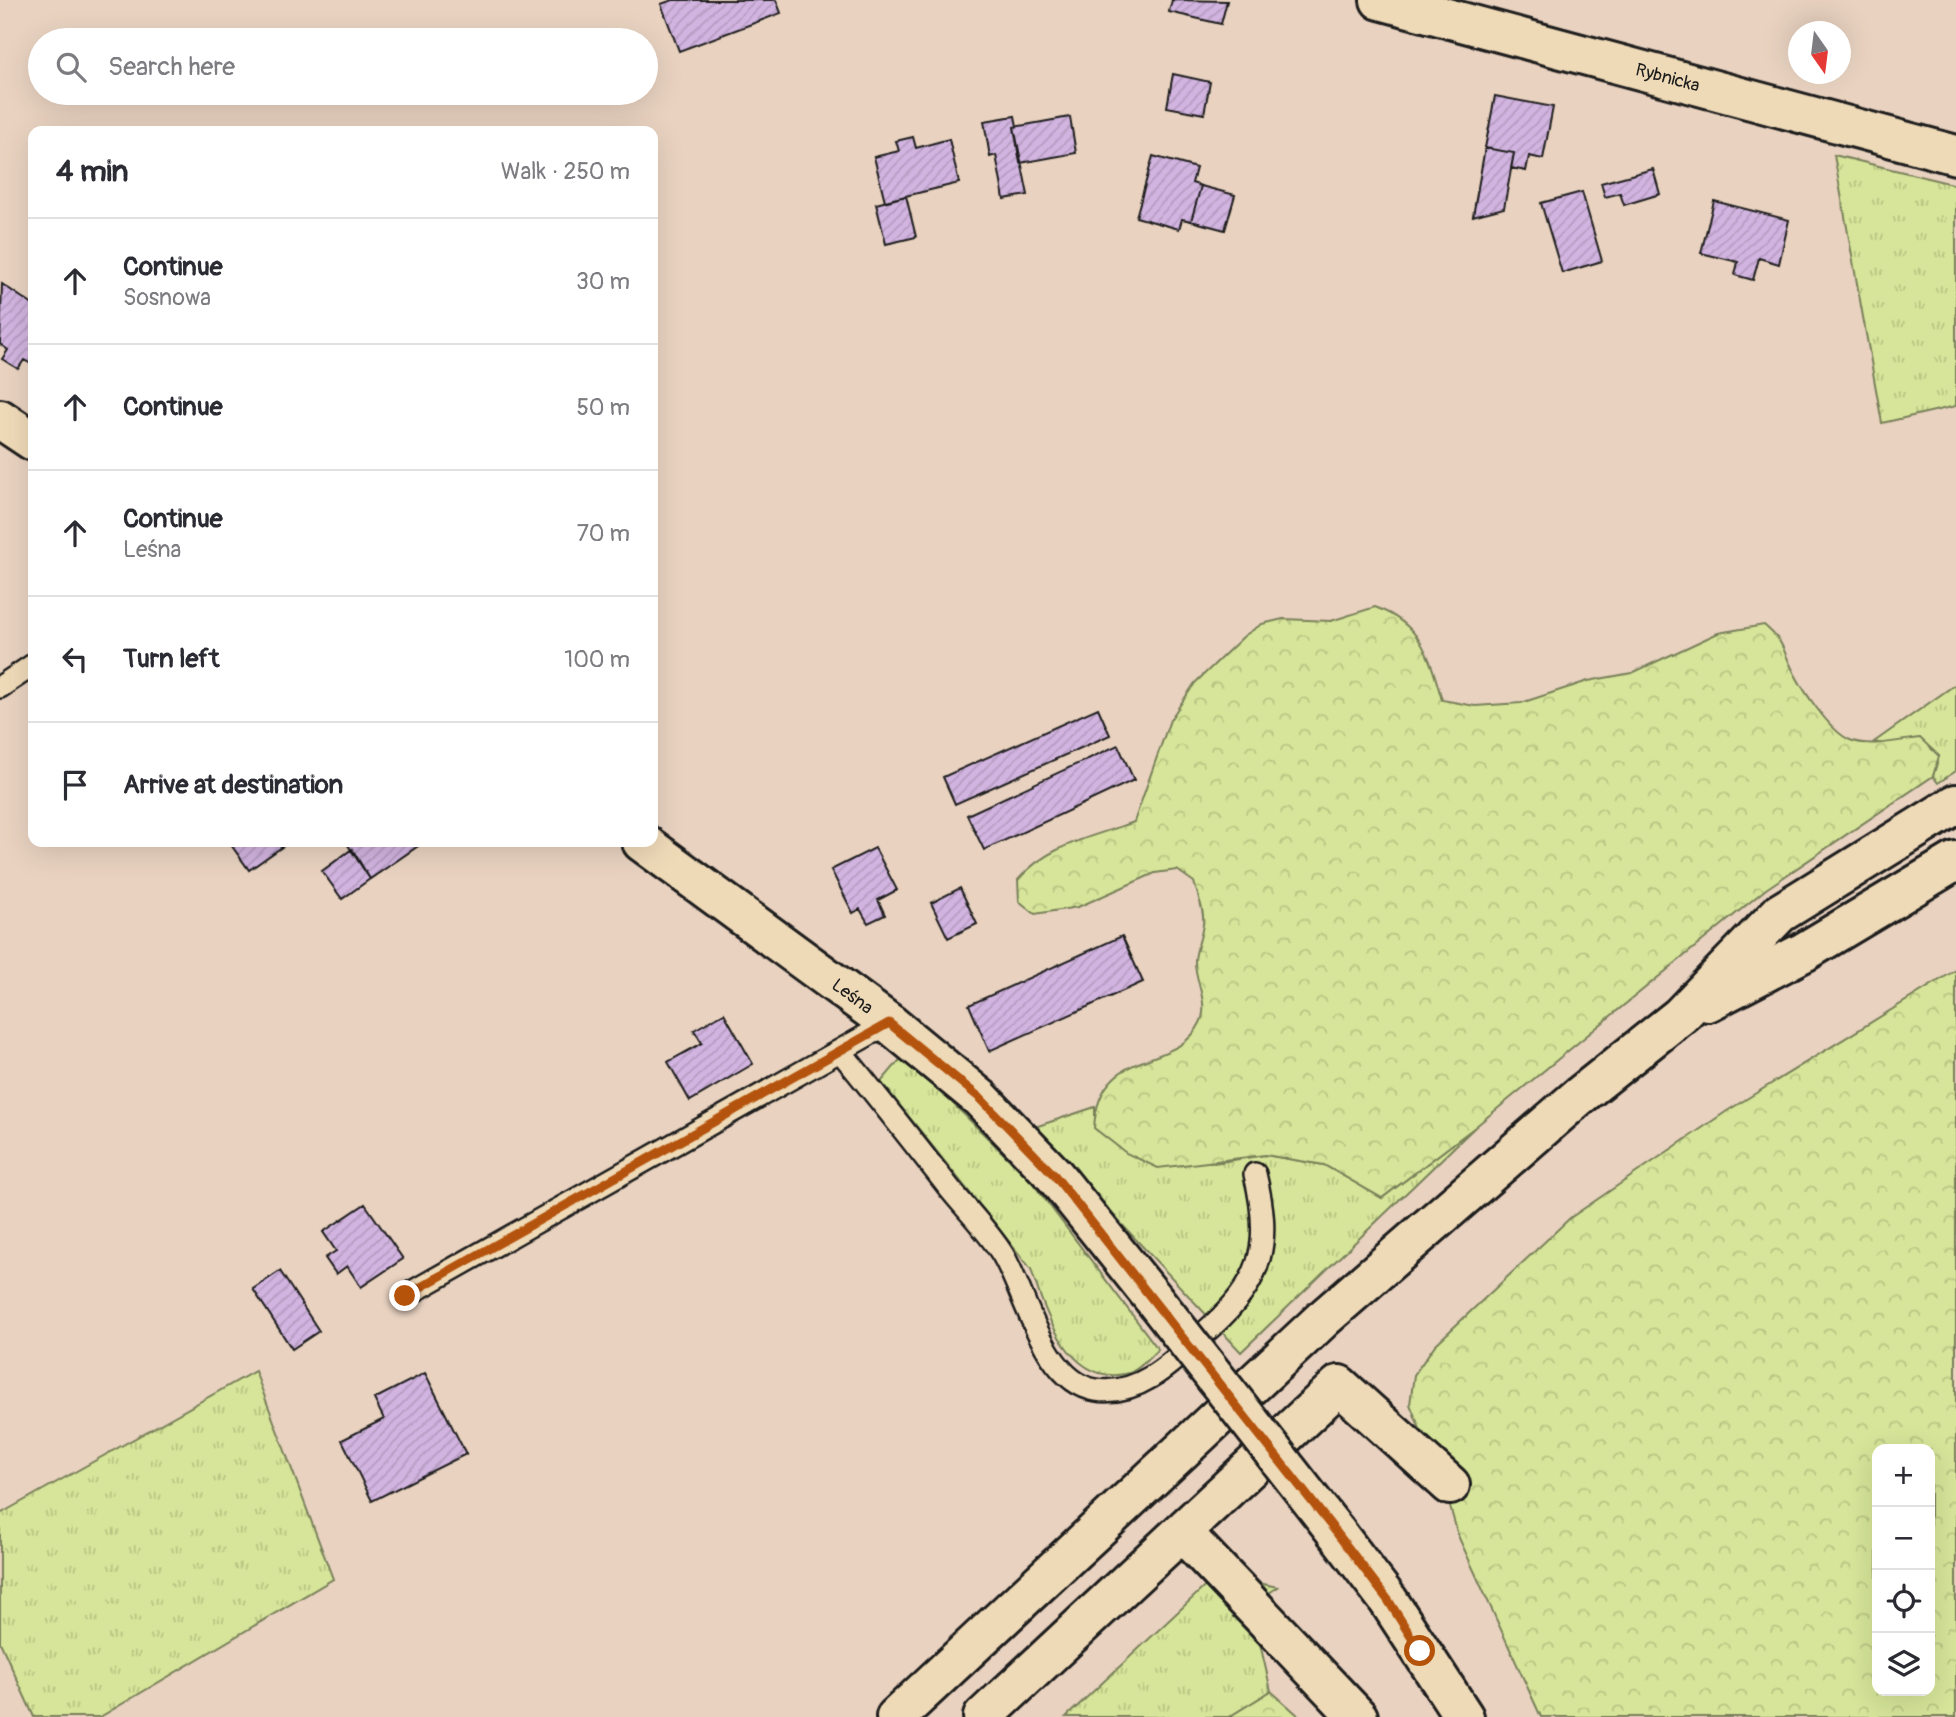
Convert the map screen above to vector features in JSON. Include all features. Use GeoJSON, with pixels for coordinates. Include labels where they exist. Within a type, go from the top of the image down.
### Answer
{"type":"FeatureCollection","features":[{"type":"Feature","properties":{"kind":"main road","name":"Rybnicka"},"geometry":{"type":"LineString","coordinates":[[1380,0],[1956,155]]}},
{"type":"Feature","properties":{"kind":"main road"},"geometry":{"type":"LineString","coordinates":[[0,419],[28,438]]}},
{"type":"Feature","properties":{"kind":"main road"},"geometry":{"type":"LineString","coordinates":[[896,1717],[1324,1318],[1577,1098],[1680,1016],[1780,914],[1956,804]]}},
{"type":"Feature","properties":{"kind":"main road","name":"Leśna"},"geometry":{"type":"LineString","coordinates":[[649,847],[889,1023],[980,1098],[1055,1176],[1388,1600],[1464,1717]]}},
{"type":"Feature","properties":{"kind":"main road"},"geometry":{"type":"LineString","coordinates":[[1680,1016],[1804,952],[1956,862]]}},
{"type":"Feature","properties":{"kind":"main road"},"geometry":{"type":"LineString","coordinates":[[983,1717],[1339,1385],[1450,1485]]}},
{"type":"Feature","properties":{"kind":"main road"},"geometry":{"type":"LineString","coordinates":[[1182,1532],[1358,1717]]}},
{"type":"Feature","properties":{"kind":"lane"},"geometry":{"type":"LineString","coordinates":[[0,687],[28,668]]}},
{"type":"Feature","properties":{"kind":"lane"},"geometry":{"type":"LineString","coordinates":[[405,1296],[889,1023]]}},
{"type":"Feature","properties":{"kind":"lane"},"geometry":{"type":"LineString","coordinates":[[841,1052],[1003,1254],[1046,1349],[1069,1379],[1095,1390],[1123,1388],[1152,1378],[1228,1311],[1254,1276],[1264,1238],[1264,1210],[1255,1174]]}},
{"type":"Feature","properties":{"kind":"green space"},"geometry":{"type":"Polygon","coordinates":[[[1834,155],[1956,185],[1956,406],[1882,423],[1834,155]]]}},
{"type":"Feature","properties":{"kind":"green space"},"geometry":{"type":"Polygon","coordinates":[[[1375,607],[1403,623],[1421,643],[1433,669],[1442,700],[1475,706],[1521,703],[1588,681],[1632,673],[1718,633],[1764,625],[1780,643],[1807,695],[1842,735],[1850,740],[1867,743],[1920,738],[1939,756],[1933,776],[1766,889],[1475,1127],[1382,1198],[1324,1165],[1265,1155],[1158,1168],[1126,1153],[1094,1128],[1099,1101],[1109,1083],[1140,1062],[1174,1049],[1189,1038],[1200,1023],[1203,1000],[1195,960],[1203,919],[1194,882],[1177,870],[1155,873],[1078,907],[1035,914],[1019,901],[1018,880],[1042,858],[1056,850],[1134,822],[1170,720],[1195,683],[1244,636],[1262,624],[1283,619],[1331,621],[1375,607]]]}},
{"type":"Feature","properties":{"kind":"green space"},"geometry":{"type":"Polygon","coordinates":[[[1956,684],[1956,771],[1938,783],[1933,776],[1939,756],[1874,742],[1956,684]]]}},
{"type":"Feature","properties":{"kind":"green space"},"geometry":{"type":"Polygon","coordinates":[[[1956,970],[1956,1717],[1541,1717],[1459,1538],[1446,1493],[1410,1404],[1414,1375],[1435,1345],[1570,1218],[1727,1111],[1956,970]]]}},
{"type":"Feature","properties":{"kind":"green space"},"geometry":{"type":"Polygon","coordinates":[[[904,1055],[1031,1181],[1158,1349],[1137,1369],[1129,1373],[1108,1375],[1091,1369],[1075,1358],[1063,1343],[1052,1325],[1031,1269],[881,1082],[904,1055]]]}},
{"type":"Feature","properties":{"kind":"green space"},"geometry":{"type":"Polygon","coordinates":[[[1095,1107],[1095,1128],[1214,1163],[1265,1155],[1324,1165],[1382,1198],[1475,1127],[1241,1352],[1032,1128],[1095,1107]]]}},
{"type":"Feature","properties":{"kind":"green space"},"geometry":{"type":"Polygon","coordinates":[[[255,1371],[333,1579],[100,1717],[34,1717],[0,1642],[0,1514],[255,1371]]]}},
{"type":"Feature","properties":{"kind":"green space"},"geometry":{"type":"Polygon","coordinates":[[[1217,1575],[1278,1587],[1251,1605],[1271,1691],[1229,1717],[1066,1717],[1217,1575]]]}},
{"type":"Feature","properties":{"kind":"green space"},"geometry":{"type":"Polygon","coordinates":[[[1271,1691],[1300,1717],[1229,1717],[1271,1691]]]}},
{"type":"Feature","properties":{"kind":"building"},"geometry":{"type":"Polygon","coordinates":[[[673,0],[776,0],[781,13],[679,51],[661,4],[673,0]]]}},
{"type":"Feature","properties":{"kind":"building"},"geometry":{"type":"Polygon","coordinates":[[[1172,0],[1227,1],[1221,24],[1169,12],[1172,0]]]}},
{"type":"Feature","properties":{"kind":"building"},"geometry":{"type":"Polygon","coordinates":[[[1173,74],[1210,82],[1204,114],[1167,107],[1173,74]]]}},
{"type":"Feature","properties":{"kind":"building"},"geometry":{"type":"Polygon","coordinates":[[[1495,96],[1553,107],[1543,159],[1529,156],[1526,171],[1511,168],[1514,153],[1485,148],[1495,96]]]}},
{"type":"Feature","properties":{"kind":"building"},"geometry":{"type":"Polygon","coordinates":[[[1015,116],[1017,126],[1014,127],[1028,195],[1004,199],[996,155],[990,157],[984,121],[1015,116]]]}},
{"type":"Feature","properties":{"kind":"building"},"geometry":{"type":"Polygon","coordinates":[[[1070,117],[1076,153],[1020,163],[1014,127],[1070,117]]]}},
{"type":"Feature","properties":{"kind":"building"},"geometry":{"type":"Polygon","coordinates":[[[913,137],[916,148],[949,139],[959,183],[885,201],[874,157],[899,151],[896,141],[913,137]]]}},
{"type":"Feature","properties":{"kind":"building"},"geometry":{"type":"Polygon","coordinates":[[[1485,148],[1514,153],[1504,208],[1473,216],[1485,148]]]}},
{"type":"Feature","properties":{"kind":"building"},"geometry":{"type":"Polygon","coordinates":[[[1153,156],[1196,168],[1192,183],[1201,186],[1191,221],[1182,219],[1179,229],[1136,217],[1153,156]]]}},
{"type":"Feature","properties":{"kind":"building"},"geometry":{"type":"Polygon","coordinates":[[[1653,169],[1660,194],[1624,205],[1620,193],[1605,197],[1601,183],[1653,169]]]}},
{"type":"Feature","properties":{"kind":"building"},"geometry":{"type":"Polygon","coordinates":[[[1201,186],[1235,195],[1225,230],[1191,221],[1201,186]]]}},
{"type":"Feature","properties":{"kind":"building"},"geometry":{"type":"Polygon","coordinates":[[[1582,192],[1602,261],[1562,273],[1541,203],[1582,192]]]}},
{"type":"Feature","properties":{"kind":"building"},"geometry":{"type":"Polygon","coordinates":[[[906,196],[916,237],[886,244],[876,204],[906,196]]]}},
{"type":"Feature","properties":{"kind":"building"},"geometry":{"type":"Polygon","coordinates":[[[1714,201],[1789,220],[1779,264],[1759,258],[1753,280],[1735,275],[1738,262],[1701,253],[1714,201]]]}},
{"type":"Feature","properties":{"kind":"building"},"geometry":{"type":"Polygon","coordinates":[[[2,284],[28,302],[28,362],[24,360],[18,369],[2,359],[8,350],[0,344],[2,284]]]}},
{"type":"Feature","properties":{"kind":"building"},"geometry":{"type":"Polygon","coordinates":[[[1098,708],[1110,735],[955,804],[943,777],[1098,708]]]}},
{"type":"Feature","properties":{"kind":"building"},"geometry":{"type":"Polygon","coordinates":[[[1118,745],[1134,780],[984,850],[967,815],[1118,745]]]}},
{"type":"Feature","properties":{"kind":"building"},"geometry":{"type":"Polygon","coordinates":[[[233,847],[282,847],[249,870],[233,847]]]}},
{"type":"Feature","properties":{"kind":"building"},"geometry":{"type":"Polygon","coordinates":[[[349,847],[417,847],[370,879],[349,847]]]}},
{"type":"Feature","properties":{"kind":"building"},"geometry":{"type":"Polygon","coordinates":[[[875,848],[897,890],[878,900],[885,915],[868,923],[860,909],[853,913],[831,870],[875,848]]]}},
{"type":"Feature","properties":{"kind":"building"},"geometry":{"type":"Polygon","coordinates":[[[352,849],[370,879],[342,899],[322,871],[352,849]]]}},
{"type":"Feature","properties":{"kind":"building"},"geometry":{"type":"Polygon","coordinates":[[[960,888],[977,924],[948,938],[931,903],[960,888]]]}},
{"type":"Feature","properties":{"kind":"building"},"geometry":{"type":"Polygon","coordinates":[[[1122,936],[1143,982],[989,1051],[969,1005],[1122,936]]]}},
{"type":"Feature","properties":{"kind":"building"},"geometry":{"type":"Polygon","coordinates":[[[724,1013],[753,1064],[690,1101],[668,1062],[702,1043],[694,1030],[724,1013]]]}},
{"type":"Feature","properties":{"kind":"building"},"geometry":{"type":"Polygon","coordinates":[[[365,1204],[403,1259],[361,1287],[347,1266],[336,1274],[325,1258],[336,1251],[323,1232],[365,1204]]]}},
{"type":"Feature","properties":{"kind":"building"},"geometry":{"type":"Polygon","coordinates":[[[280,1271],[319,1331],[292,1349],[253,1289],[280,1271]]]}},
{"type":"Feature","properties":{"kind":"building"},"geometry":{"type":"Polygon","coordinates":[[[425,1373],[466,1454],[372,1501],[342,1440],[384,1419],[374,1399],[425,1373]]]}},
{"type":"Feature","properties":{"kind":"route"},"geometry":{"type":"LineString","coordinates":[[405,1296],[889,1023],[980,1098],[1055,1176],[1336,1532],[1388,1600],[1420,1651]]}}]}
